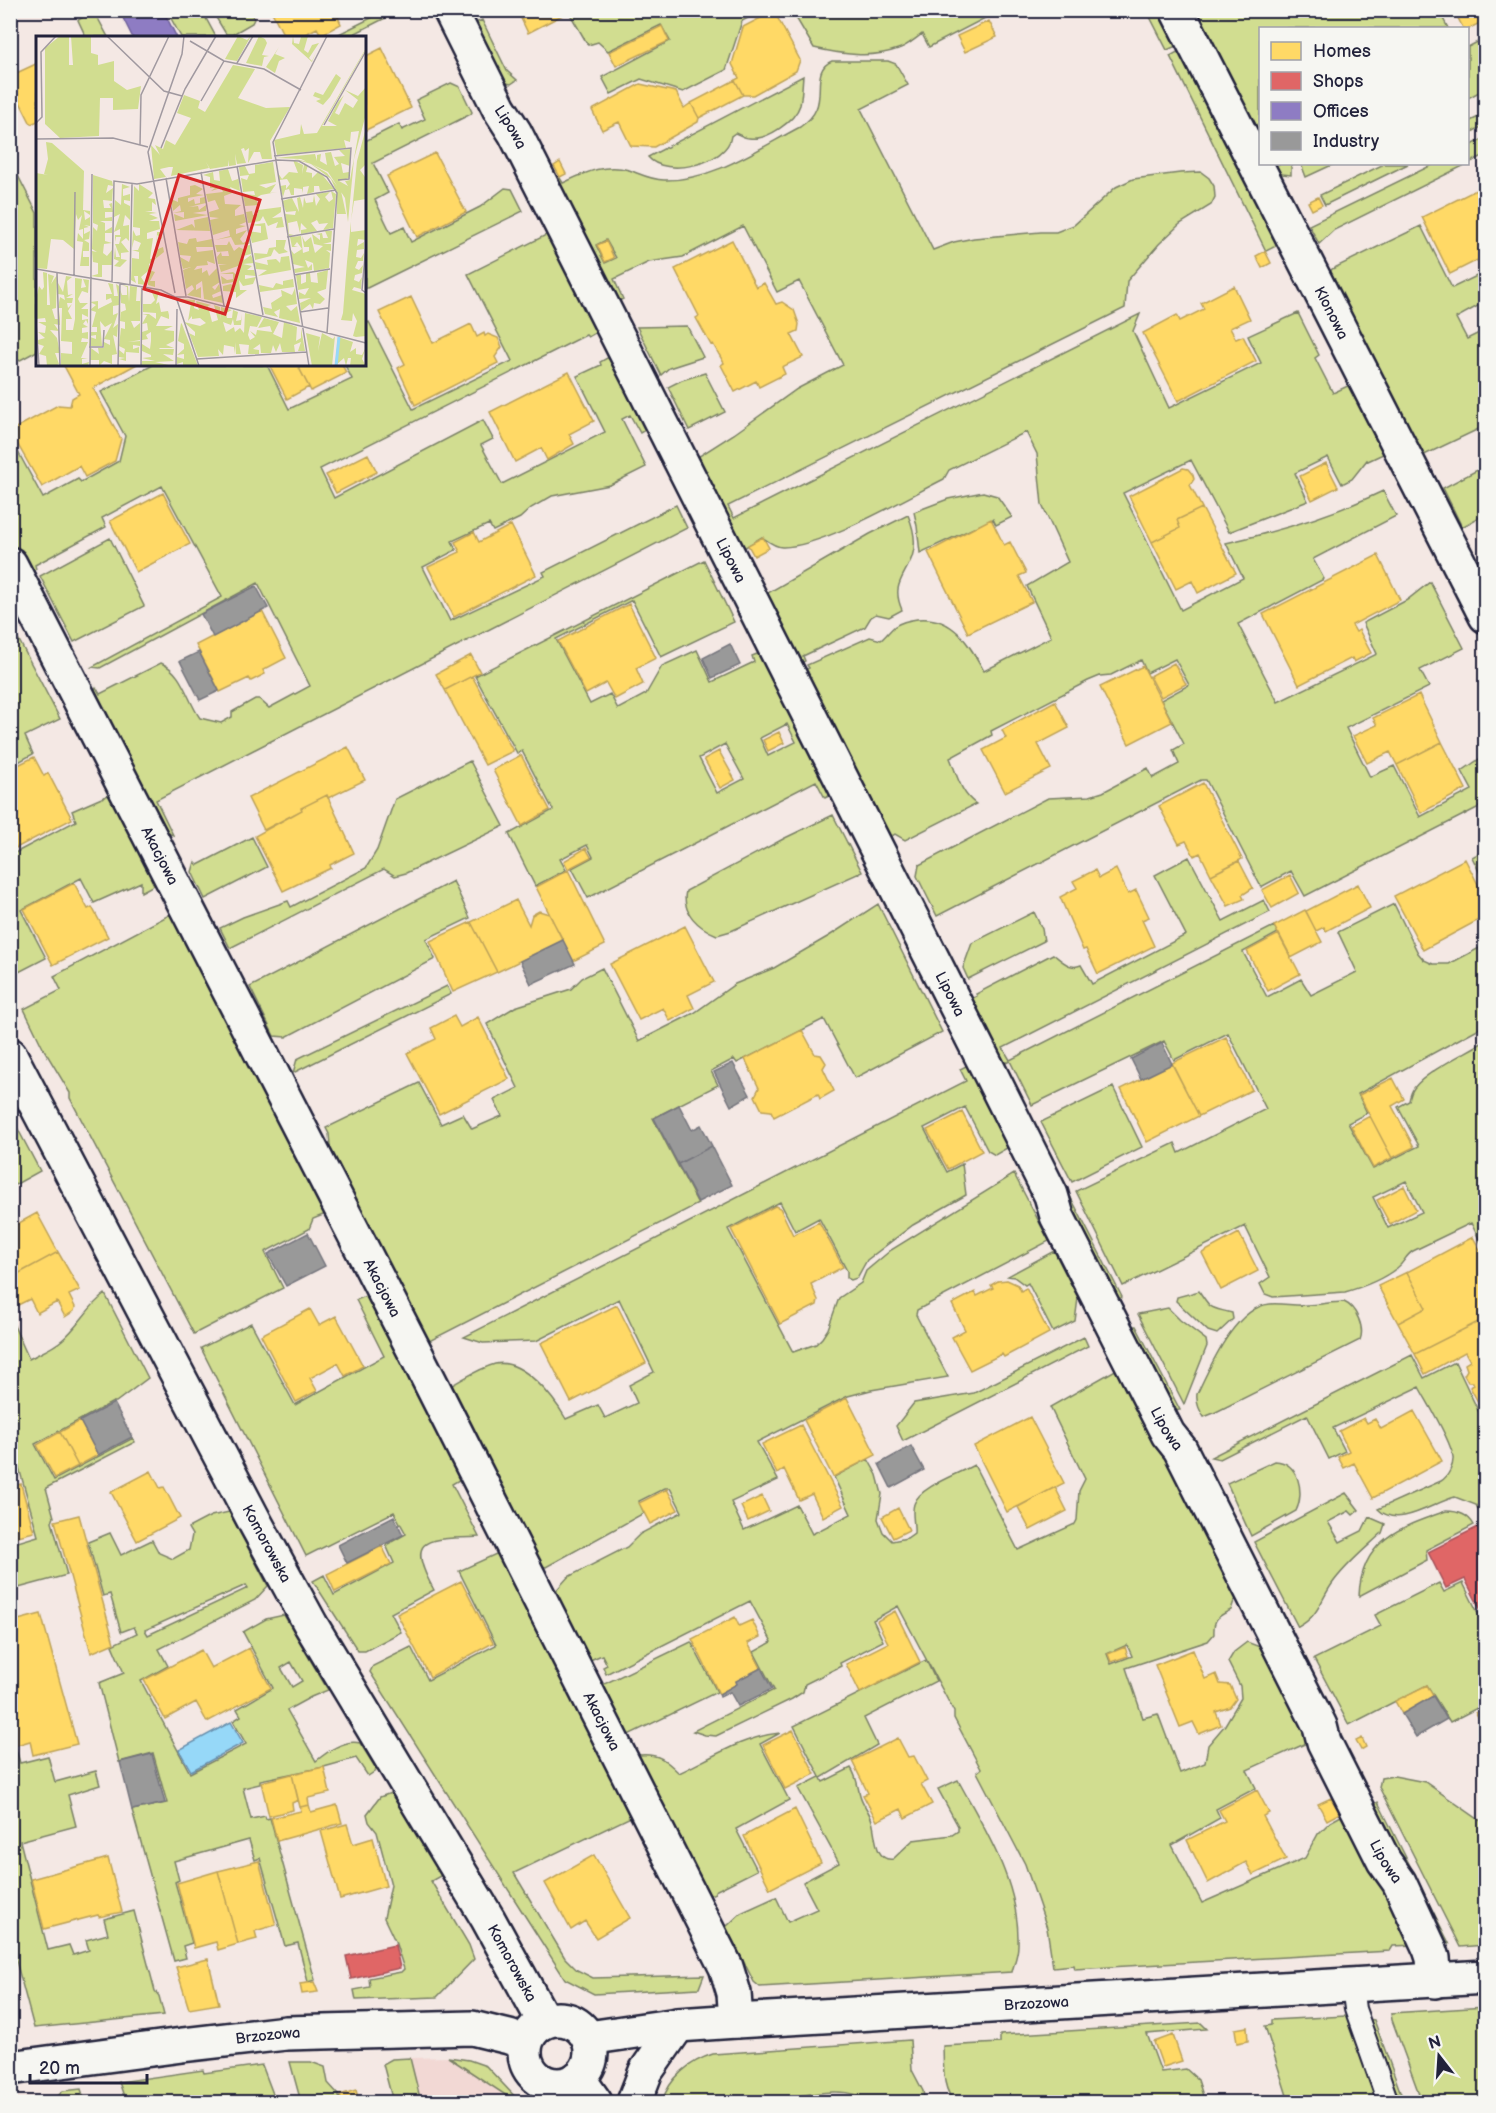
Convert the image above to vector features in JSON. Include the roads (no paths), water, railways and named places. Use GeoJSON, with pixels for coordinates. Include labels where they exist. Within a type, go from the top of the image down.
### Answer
{"type":"FeatureCollection","features":[{"type":"Feature","properties":{"kind":"street","name":"Lipowa"},"geometry":{"type":"LineString","coordinates":[[450,10],[499,108],[515,133],[991,1075],[1051,1195],[1057,1216],[1168,1434],[1180,1449],[1320,1726],[1324,1742],[1384,1861],[1399,1882],[1430,1948],[1435,1981]]}},
{"type":"Feature","properties":{"kind":"street","name":"Klonowa"},"geometry":{"type":"LineString","coordinates":[[1178,10],[1485,616]]}},
{"type":"Feature","properties":{"kind":"street","name":"Akacjowa"},"geometry":{"type":"LineString","coordinates":[[10,564],[427,1376],[726,1967],[734,1993],[735,2021]]}},
{"type":"Feature","properties":{"kind":"street","name":"Komorowska"},"geometry":{"type":"LineString","coordinates":[[10,1055],[250,1514],[311,1625],[488,1918],[535,2032]]}},
{"type":"Feature","properties":{"kind":"street","name":"Brzozowa"},"geometry":{"type":"LineString","coordinates":[[588,2038],[678,2025],[735,2021],[1485,1977]]}},
{"type":"Feature","properties":{"kind":"street"},"geometry":{"type":"LineString","coordinates":[[557,2019],[570,2021],[581,2028],[588,2038],[591,2052],[587,2067],[587,2090],[566,2084],[545,2083],[534,2075],[526,2063],[524,2050],[535,2032],[557,2019]]}},
{"type":"Feature","properties":{"kind":"street"},"geometry":{"type":"LineString","coordinates":[[634,2103],[646,2071],[678,2025]]}},
{"type":"Feature","properties":{"kind":"street","name":"Brzozowa"},"geometry":{"type":"LineString","coordinates":[[10,2068],[182,2044],[286,2033],[472,2028],[501,2035],[535,2032]]}},
{"type":"Feature","properties":{"kind":"lane"},"geometry":{"type":"LineString","coordinates":[[1352,1986],[1355,2009],[1388,2103]]}},
{"type":"Feature","properties":{"kind":"water"},"geometry":{"type":"Polygon","coordinates":[[[231,1722],[243,1743],[191,1771],[179,1750],[231,1722]]]}}]}
